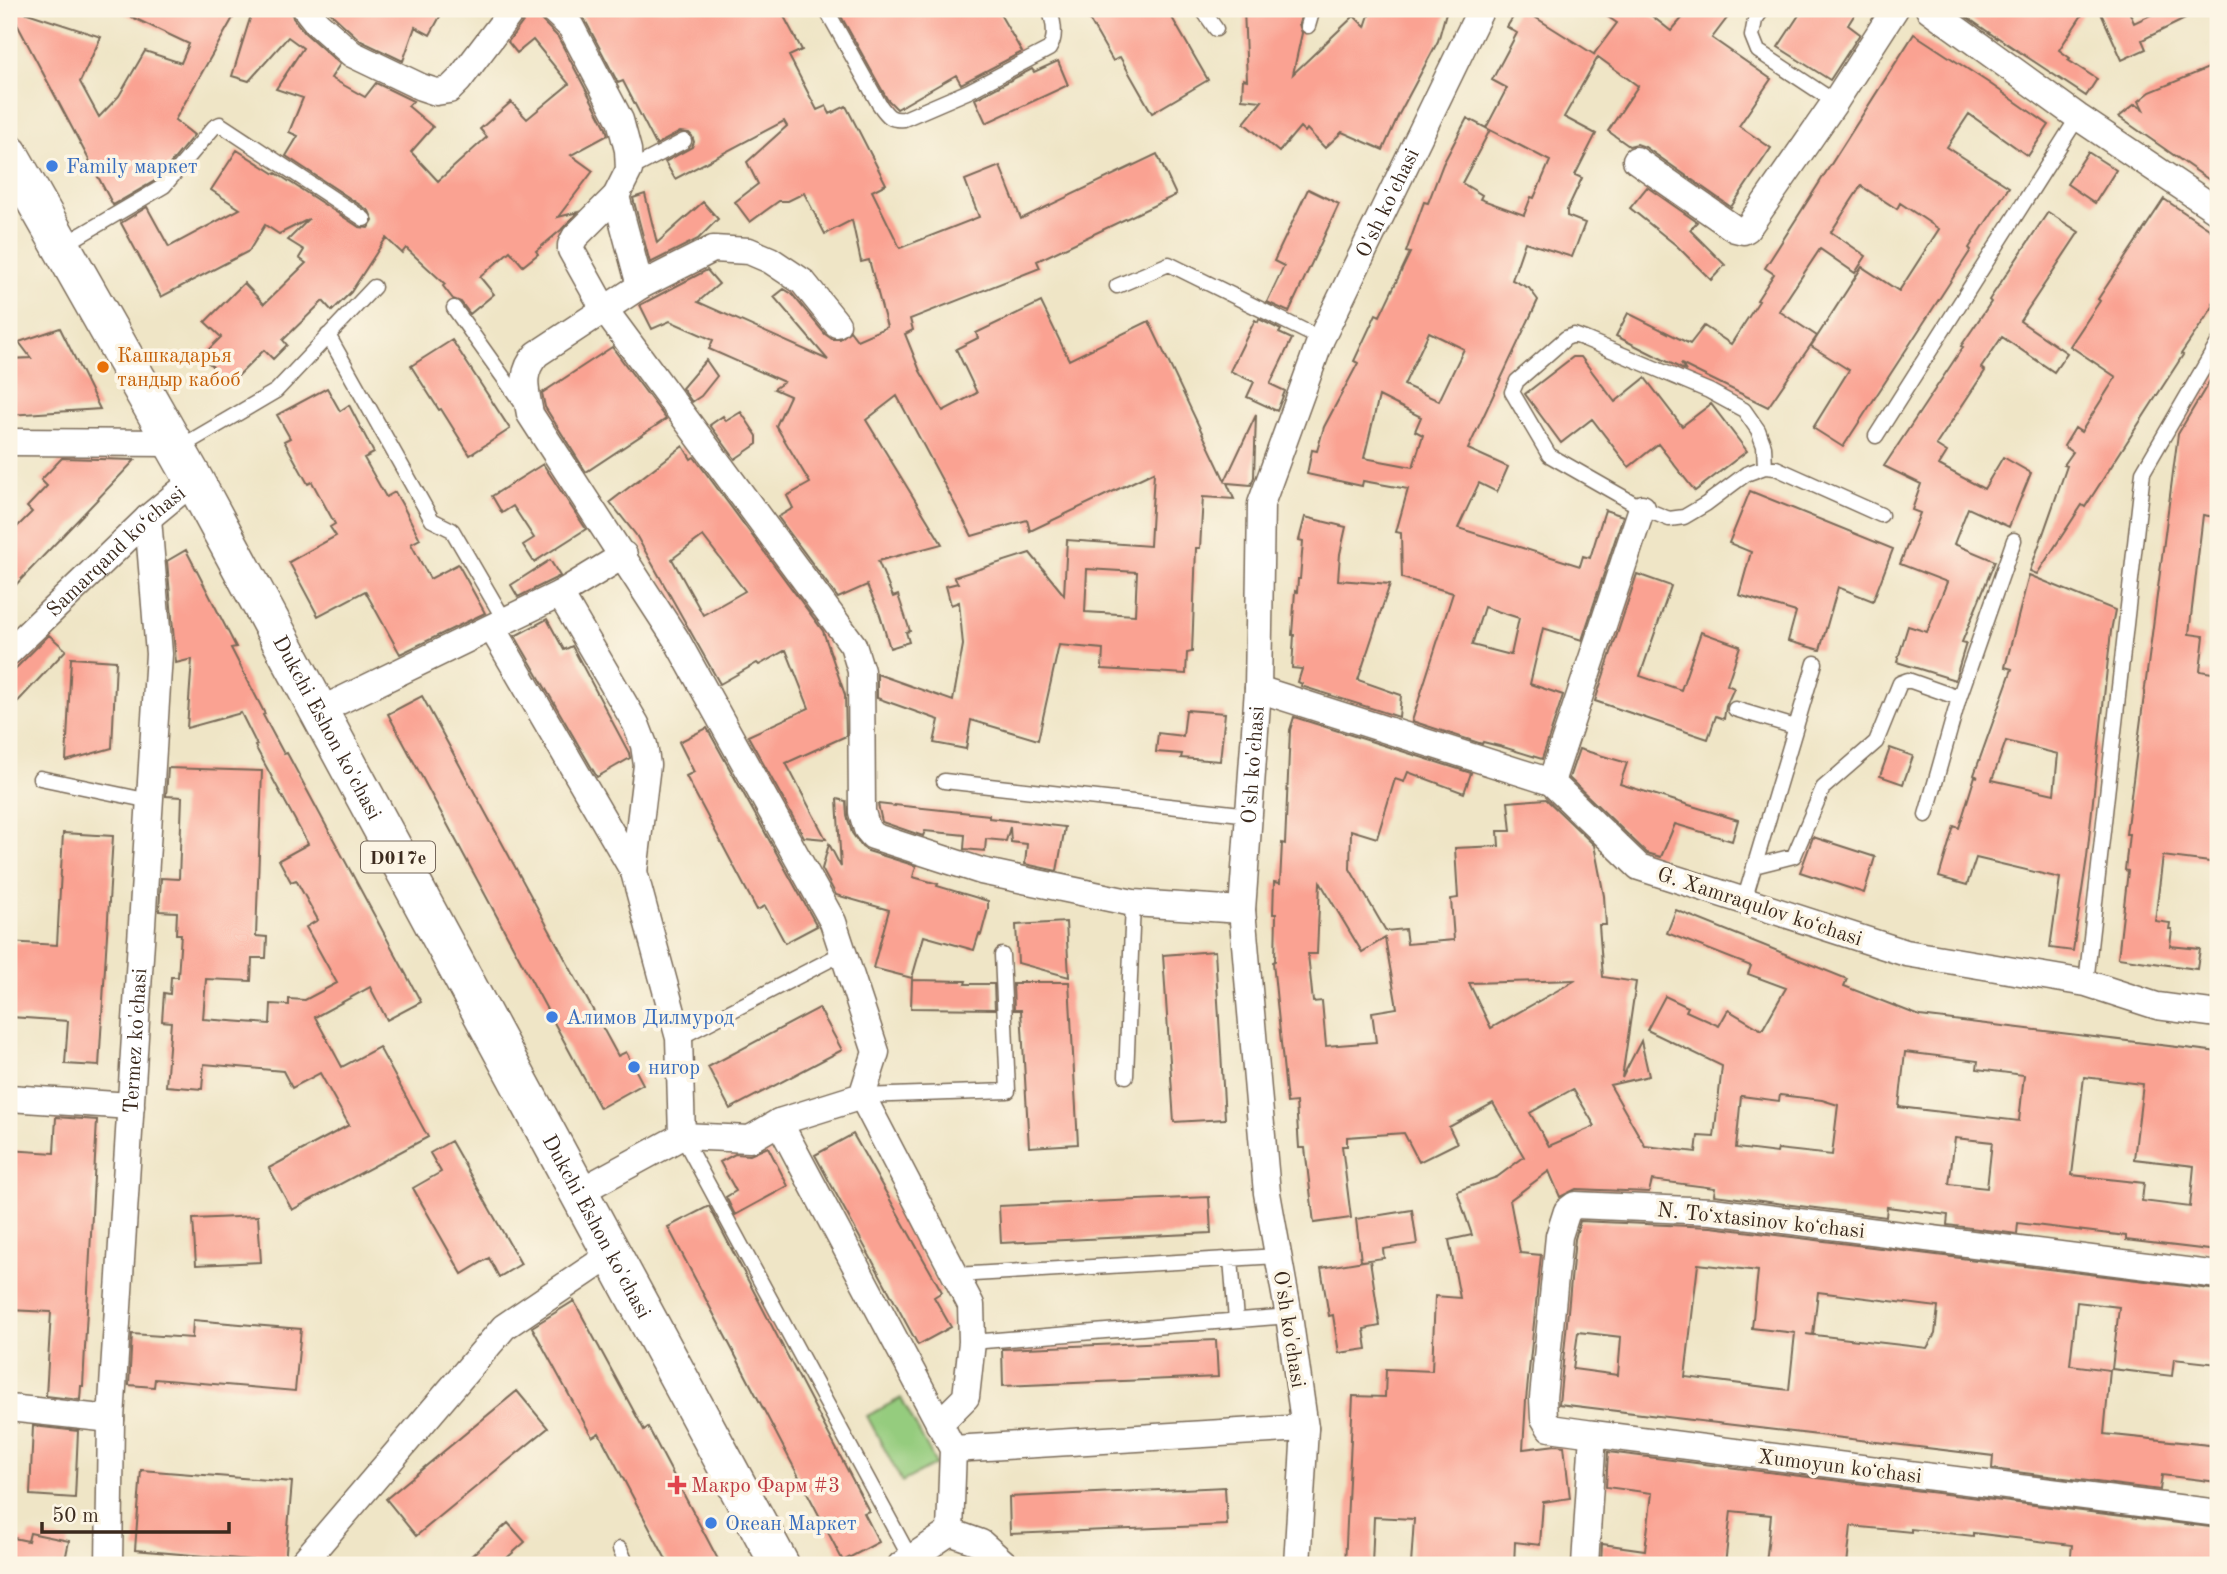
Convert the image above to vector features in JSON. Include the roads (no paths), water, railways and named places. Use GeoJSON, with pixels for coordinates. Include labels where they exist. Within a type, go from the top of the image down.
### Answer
{"type":"FeatureCollection","features":[{"type":"Feature","properties":{"kind":"main road","name":"Dukchi Eshon ko'chasi"},"geometry":{"type":"LineString","coordinates":[[9,154],[182,457],[780,1565]]}},
{"type":"Feature","properties":{"kind":"street"},"geometry":{"type":"LineString","coordinates":[[306,9],[317,23],[352,54],[436,92],[449,90],[459,80],[513,9]]}},
{"type":"Feature","properties":{"kind":"street"},"geometry":{"type":"LineString","coordinates":[[552,9],[571,27],[620,120],[628,150],[629,170],[616,196],[575,237],[571,250],[604,309],[853,645],[860,671],[862,812],[867,829],[873,836],[981,871],[1133,903],[1242,910]]}},
{"type":"Feature","properties":{"kind":"street","name":"O'sh ko'chasi"},"geometry":{"type":"LineString","coordinates":[[1297,1565],[1305,1428],[1289,1316],[1266,1193],[1242,910],[1258,689],[1261,504],[1321,339],[1481,9]]}},
{"type":"Feature","properties":{"kind":"street"},"geometry":{"type":"LineString","coordinates":[[1636,160],[1735,229],[1742,231],[1754,221],[1895,9]]}},
{"type":"Feature","properties":{"kind":"street"},"geometry":{"type":"LineString","coordinates":[[1929,9],[2078,117],[2218,211]]}},
{"type":"Feature","properties":{"kind":"street"},"geometry":{"type":"LineString","coordinates":[[616,196],[640,286]]}},
{"type":"Feature","properties":{"kind":"street"},"geometry":{"type":"LineString","coordinates":[[837,324],[803,282],[770,260],[749,251],[713,249],[640,286],[537,354],[527,365],[525,384],[530,414],[624,555],[676,639],[833,922],[876,1052],[862,1096],[971,1305],[972,1342],[966,1397],[939,1424]]}},
{"type":"Feature","properties":{"kind":"street"},"geometry":{"type":"LineString","coordinates":[[9,442],[182,457]]}},
{"type":"Feature","properties":{"kind":"street","name":"Samarqand ko‘chasi"},"geometry":{"type":"LineString","coordinates":[[9,652],[148,518],[182,457]]}},
{"type":"Feature","properties":{"kind":"street"},"geometry":{"type":"LineString","coordinates":[[1551,782],[1642,508]]}},
{"type":"Feature","properties":{"kind":"street","name":"Termez ko'chasi"},"geometry":{"type":"LineString","coordinates":[[109,1565],[111,1419],[159,654],[148,518]]}},
{"type":"Feature","properties":{"kind":"street"},"geometry":{"type":"LineString","coordinates":[[319,711],[560,594],[624,555]]}},
{"type":"Feature","properties":{"kind":"street"},"geometry":{"type":"LineString","coordinates":[[560,594],[636,724],[644,745],[647,765],[634,872]]}},
{"type":"Feature","properties":{"kind":"street"},"geometry":{"type":"LineString","coordinates":[[498,624],[634,872],[679,1038],[682,1136]]}},
{"type":"Feature","properties":{"kind":"street","name":"G. Xamraqulov koʻchasi"},"geometry":{"type":"LineString","coordinates":[[1258,689],[1551,782],[1639,867],[1906,953],[2086,983],[2157,1006],[2218,1014]]}},
{"type":"Feature","properties":{"kind":"street"},"geometry":{"type":"LineString","coordinates":[[579,1192],[682,1136],[750,1139],[779,1122],[862,1096]]}},
{"type":"Feature","properties":{"kind":"street"},"geometry":{"type":"LineString","coordinates":[[9,1098],[131,1107]]}},
{"type":"Feature","properties":{"kind":"street"},"geometry":{"type":"LineString","coordinates":[[779,1122],[953,1449],[950,1532]]}},
{"type":"Feature","properties":{"kind":"street","name":"N. Toʻxtasinov koʻchasi"},"geometry":{"type":"LineString","coordinates":[[1593,1434],[1550,1428],[1544,1418],[1543,1398],[1559,1236],[1567,1211],[1575,1205],[1712,1211],[2218,1275]]}},
{"type":"Feature","properties":{"kind":"street"},"geometry":{"type":"LineString","coordinates":[[301,1565],[504,1327],[612,1254]]}},
{"type":"Feature","properties":{"kind":"street"},"geometry":{"type":"LineString","coordinates":[[9,1408],[111,1419]]}},
{"type":"Feature","properties":{"kind":"street"},"geometry":{"type":"LineString","coordinates":[[953,1449],[1305,1428]]}},
{"type":"Feature","properties":{"kind":"street"},"geometry":{"type":"LineString","coordinates":[[1585,1565],[1593,1434]]}},
{"type":"Feature","properties":{"kind":"street","name":"Xumoyun koʻchasi"},"geometry":{"type":"LineString","coordinates":[[1593,1434],[2218,1513]]}},
{"type":"Feature","properties":{"kind":"street"},"geometry":{"type":"LineString","coordinates":[[908,1563],[950,1532]]}},
{"type":"Feature","properties":{"kind":"street"},"geometry":{"type":"LineString","coordinates":[[950,1532],[981,1543],[1006,1565]]}},
{"type":"Feature","properties":{"kind":"lane"},"geometry":{"type":"LineString","coordinates":[[826,9],[879,104],[888,118],[895,120],[904,119],[969,91],[1049,49],[1054,41],[1054,33],[1049,9]]}},
{"type":"Feature","properties":{"kind":"lane"},"geometry":{"type":"LineString","coordinates":[[1202,9],[1216,29]]}},
{"type":"Feature","properties":{"kind":"lane"},"geometry":{"type":"LineString","coordinates":[[1308,26],[1313,9]]}},
{"type":"Feature","properties":{"kind":"lane"},"geometry":{"type":"LineString","coordinates":[[1763,9],[1755,20],[1752,36],[1758,51],[1835,102]]}},
{"type":"Feature","properties":{"kind":"lane"},"geometry":{"type":"LineString","coordinates":[[1876,436],[2078,117]]}},
{"type":"Feature","properties":{"kind":"lane"},"geometry":{"type":"LineString","coordinates":[[61,246],[164,186],[214,127],[220,124],[364,219]]}},
{"type":"Feature","properties":{"kind":"lane"},"geometry":{"type":"LineString","coordinates":[[629,170],[684,141]]}},
{"type":"Feature","properties":{"kind":"lane"},"geometry":{"type":"LineString","coordinates":[[1117,286],[1169,264],[1321,339]]}},
{"type":"Feature","properties":{"kind":"lane"},"geometry":{"type":"LineString","coordinates":[[182,457],[276,391],[374,287]]}},
{"type":"Feature","properties":{"kind":"lane"},"geometry":{"type":"LineString","coordinates":[[454,308],[530,414]]}},
{"type":"Feature","properties":{"kind":"lane"},"geometry":{"type":"LineString","coordinates":[[328,335],[432,520],[452,530],[498,624]]}},
{"type":"Feature","properties":{"kind":"lane"},"geometry":{"type":"LineString","coordinates":[[1765,467],[1764,446],[1758,430],[1744,410],[1709,391],[1574,335],[1566,338],[1517,381],[1512,392],[1549,455],[1642,508],[1669,519],[1684,517],[1746,474],[1765,467],[1776,468],[1881,515]]}},
{"type":"Feature","properties":{"kind":"lane"},"geometry":{"type":"LineString","coordinates":[[2086,983],[2143,472],[2218,344]]}},
{"type":"Feature","properties":{"kind":"lane"},"geometry":{"type":"LineString","coordinates":[[1926,815],[1959,698],[2014,540]]}},
{"type":"Feature","properties":{"kind":"lane"},"geometry":{"type":"LineString","coordinates":[[1744,901],[1815,663]]}},
{"type":"Feature","properties":{"kind":"lane"},"geometry":{"type":"LineString","coordinates":[[1754,866],[1794,856],[1823,788],[1876,742],[1900,683],[1908,680],[1959,698]]}},
{"type":"Feature","properties":{"kind":"lane"},"geometry":{"type":"LineString","coordinates":[[1735,709],[1796,727]]}},
{"type":"Feature","properties":{"kind":"lane"},"geometry":{"type":"LineString","coordinates":[[40,778],[150,801]]}},
{"type":"Feature","properties":{"kind":"lane"},"geometry":{"type":"LineString","coordinates":[[944,781],[1250,815]]}},
{"type":"Feature","properties":{"kind":"lane"},"geometry":{"type":"LineString","coordinates":[[1126,1076],[1133,903]]}},
{"type":"Feature","properties":{"kind":"lane"},"geometry":{"type":"LineString","coordinates":[[679,1038],[844,953]]}},
{"type":"Feature","properties":{"kind":"lane"},"geometry":{"type":"LineString","coordinates":[[862,1096],[1008,1091],[1002,956]]}},
{"type":"Feature","properties":{"kind":"lane"},"geometry":{"type":"LineString","coordinates":[[682,1136],[908,1563]]}},
{"type":"Feature","properties":{"kind":"lane"},"geometry":{"type":"LineString","coordinates":[[956,1275],[1278,1256]]}},
{"type":"Feature","properties":{"kind":"lane"},"geometry":{"type":"LineString","coordinates":[[1231,1259],[1236,1320]]}},
{"type":"Feature","properties":{"kind":"lane"},"geometry":{"type":"LineString","coordinates":[[972,1342],[1289,1316]]}},
{"type":"Feature","properties":{"kind":"lane"},"geometry":{"type":"LineString","coordinates":[[620,1549],[627,1565]]}},
{"type":"Feature","properties":{"kind":"place","name":"Family маркет"},"geometry":{"type":"Point","coordinates":[52,166]}},
{"type":"Feature","properties":{"kind":"place","name":"Кашкадарья тандыр кабоб"},"geometry":{"type":"Point","coordinates":[103,367]}},
{"type":"Feature","properties":{"kind":"place","name":"Алимов Дилмурод"},"geometry":{"type":"Point","coordinates":[552,1017]}},
{"type":"Feature","properties":{"kind":"place","name":"нигор"},"geometry":{"type":"Point","coordinates":[634,1067]}},
{"type":"Feature","properties":{"kind":"place","name":"Макро Фарм #3"},"geometry":{"type":"Point","coordinates":[677,1485]}},
{"type":"Feature","properties":{"kind":"place","name":"Океан Маркет"},"geometry":{"type":"Point","coordinates":[711,1523]}}]}
